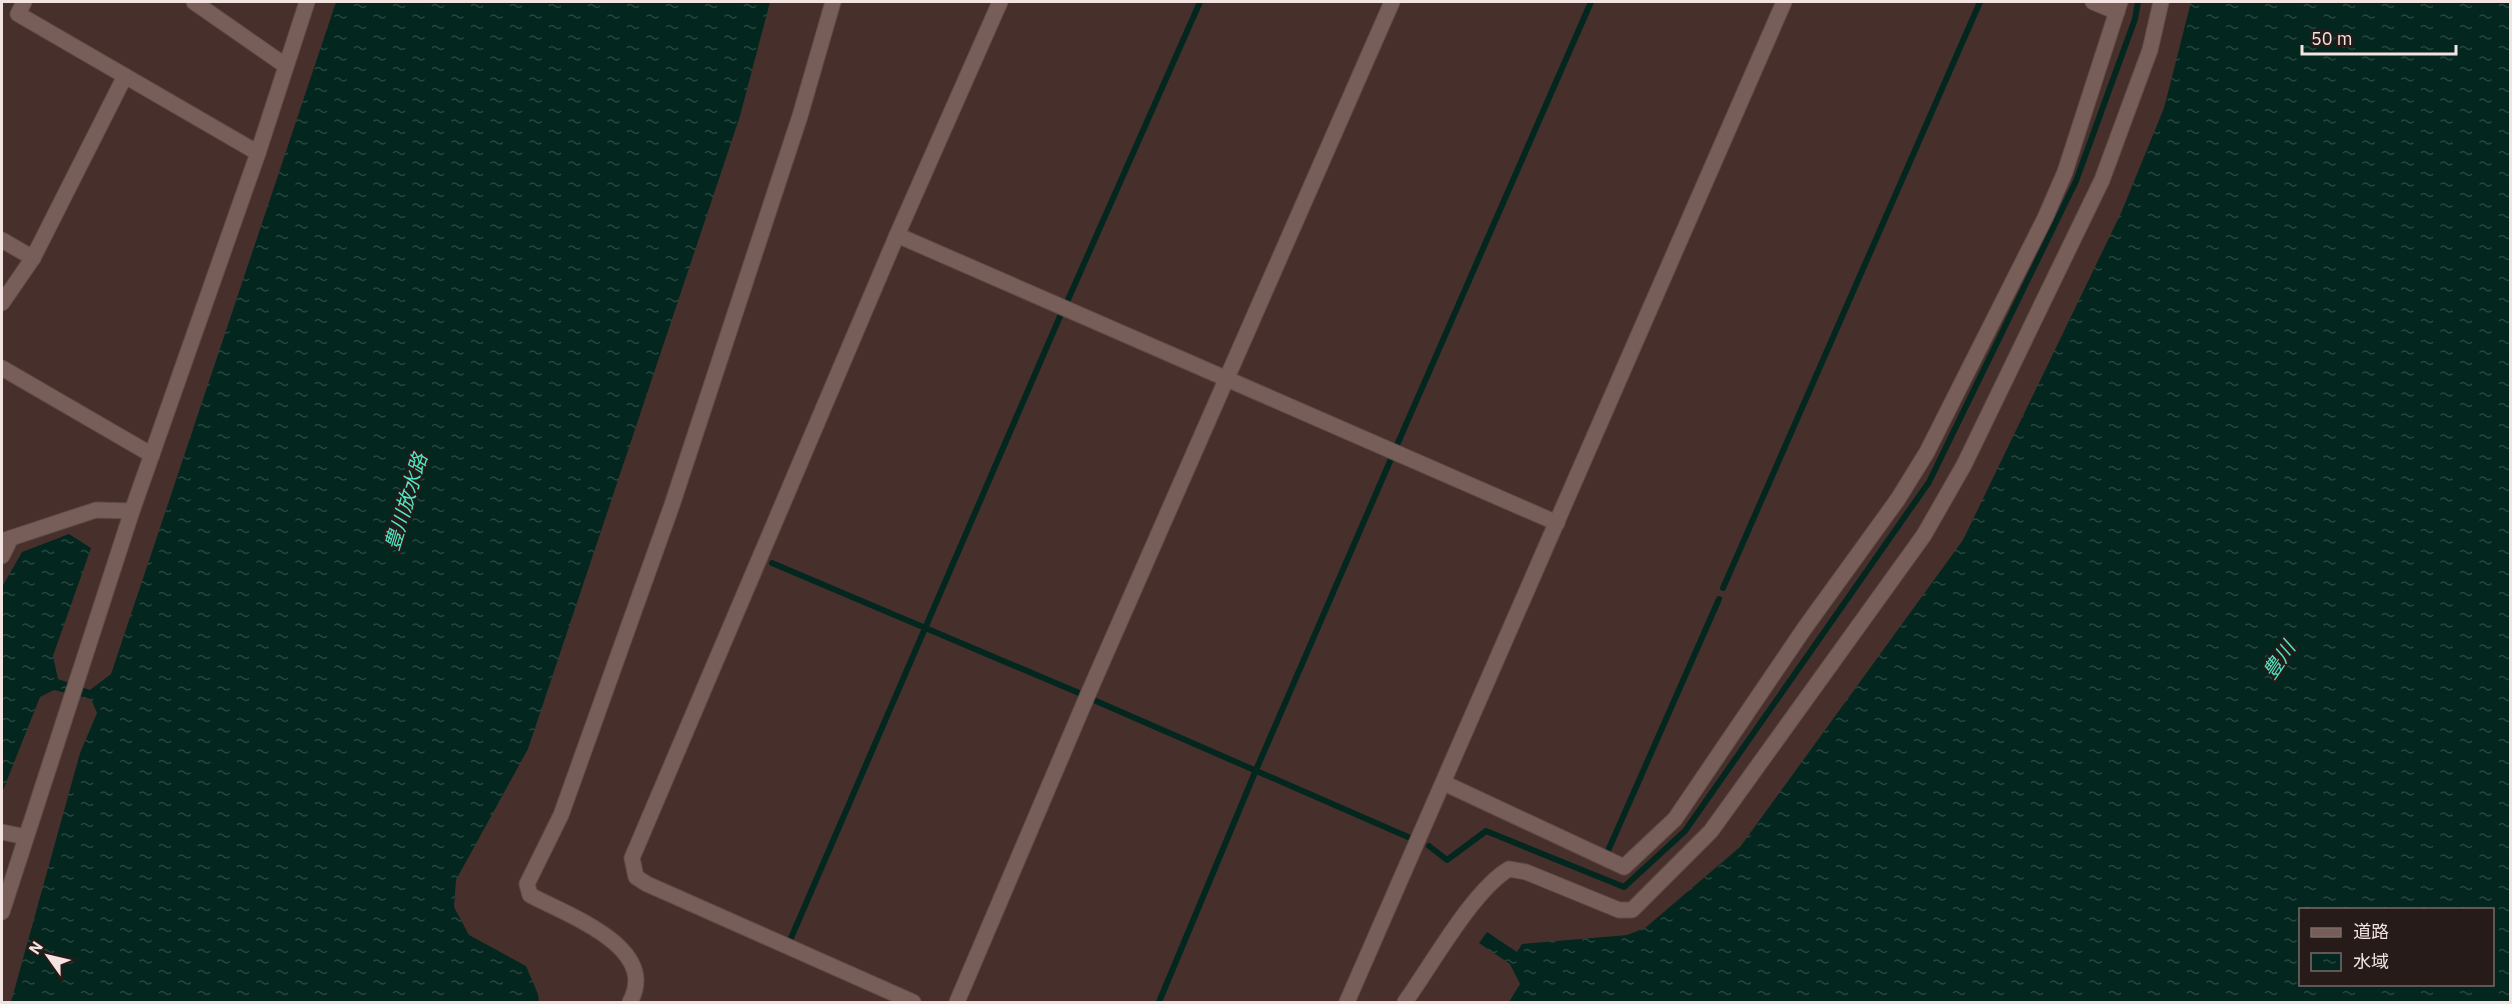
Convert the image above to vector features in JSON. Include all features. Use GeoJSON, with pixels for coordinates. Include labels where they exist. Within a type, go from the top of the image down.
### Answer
{"type":"FeatureCollection","features":[{"type":"Feature","properties":{"kind":"street"},"geometry":{"type":"LineString","coordinates":[[24,2],[18,14],[258,153]]}},
{"type":"Feature","properties":{"kind":"street"},"geometry":{"type":"LineString","coordinates":[[194,2],[286,66]]}},
{"type":"Feature","properties":{"kind":"street"},"geometry":{"type":"LineString","coordinates":[[2,912],[132,511],[258,153],[307,2]]}},
{"type":"Feature","properties":{"kind":"street"},"geometry":{"type":"LineString","coordinates":[[630,1002],[636,991],[634,970],[629,955],[614,940],[530,895],[527,884],[561,815],[672,505],[797,127],[833,2]]}},
{"type":"Feature","properties":{"kind":"street"},"geometry":{"type":"LineString","coordinates":[[913,1002],[647,884],[636,877],[632,858],[897,235],[1000,2]]}},
{"type":"Feature","properties":{"kind":"street"},"geometry":{"type":"LineString","coordinates":[[957,1002],[1392,2]]}},
{"type":"Feature","properties":{"kind":"street"},"geometry":{"type":"LineString","coordinates":[[1347,1002],[1784,2]]}},
{"type":"Feature","properties":{"kind":"street"},"geometry":{"type":"LineString","coordinates":[[1444,783],[1624,867],[1675,819],[1804,629],[1898,499],[1928,452],[2061,181],[2119,7],[2093,2]]}},
{"type":"Feature","properties":{"kind":"street"},"geometry":{"type":"LineString","coordinates":[[1406,1002],[1481,893],[1496,876],[1509,869],[1526,872],[1619,910],[1632,910],[1712,831],[1924,535],[1964,465],[2102,180],[2150,50],[2161,2]]}},
{"type":"Feature","properties":{"kind":"street"},"geometry":{"type":"LineString","coordinates":[[2,303],[33,258],[125,76]]}},
{"type":"Feature","properties":{"kind":"street"},"geometry":{"type":"LineString","coordinates":[[897,235],[1557,523]]}},
{"type":"Feature","properties":{"kind":"street"},"geometry":{"type":"LineString","coordinates":[[2,240],[33,258]]}},
{"type":"Feature","properties":{"kind":"street"},"geometry":{"type":"LineString","coordinates":[[2,368],[152,454]]}},
{"type":"Feature","properties":{"kind":"street"},"geometry":{"type":"LineString","coordinates":[[2,556],[6,539],[96,510],[132,511]]}},
{"type":"Feature","properties":{"kind":"street"},"geometry":{"type":"LineString","coordinates":[[2,832],[26,837]]}},
{"type":"Feature","properties":{"kind":"water","name":"豊川放水路"},"geometry":{"type":"Polygon","coordinates":[[[336,2],[770,2],[740,116],[528,749],[456,880],[454,907],[469,935],[526,966],[539,1002],[11,1002],[80,753],[97,713],[91,699],[54,690],[40,697],[2,793],[2,587],[22,552],[69,534],[91,548],[53,656],[58,679],[90,690],[111,674],[336,2]]]}},
{"type":"Feature","properties":{"kind":"water","name":"豊川"},"geometry":{"type":"Polygon","coordinates":[[[2191,2],[2510,2],[2510,1002],[1509,1002],[1520,984],[1510,964],[1479,943],[1487,932],[1517,952],[1522,944],[1627,935],[1645,928],[1740,847],[1963,540],[2121,213],[2164,108],[2191,2]]]}},
{"type":"Feature","properties":{"kind":"waterway"},"geometry":{"type":"LineString","coordinates":[[1067,302],[1200,2]]}},
{"type":"Feature","properties":{"kind":"waterway"},"geometry":{"type":"LineString","coordinates":[[1397,445],[1591,2]]}},
{"type":"Feature","properties":{"kind":"waterway"},"geometry":{"type":"LineString","coordinates":[[1723,588],[1980,2]]}},
{"type":"Feature","properties":{"kind":"waterway"},"geometry":{"type":"LineString","coordinates":[[1429,846],[1447,860],[1486,831],[1624,887],[1685,831],[1929,482],[2076,181],[2135,19],[2138,2]]}},
{"type":"Feature","properties":{"kind":"waterway"},"geometry":{"type":"LineString","coordinates":[[791,938],[1061,314]]}},
{"type":"Feature","properties":{"kind":"waterway"},"geometry":{"type":"LineString","coordinates":[[1159,1002],[1256,770],[1391,459]]}},
{"type":"Feature","properties":{"kind":"waterway"},"geometry":{"type":"LineString","coordinates":[[772,563],[1079,693]]}},
{"type":"Feature","properties":{"kind":"waterway"},"geometry":{"type":"LineString","coordinates":[[1607,853],[1719,599]]}},
{"type":"Feature","properties":{"kind":"waterway"},"geometry":{"type":"LineString","coordinates":[[1096,701],[1408,837]]}}]}
